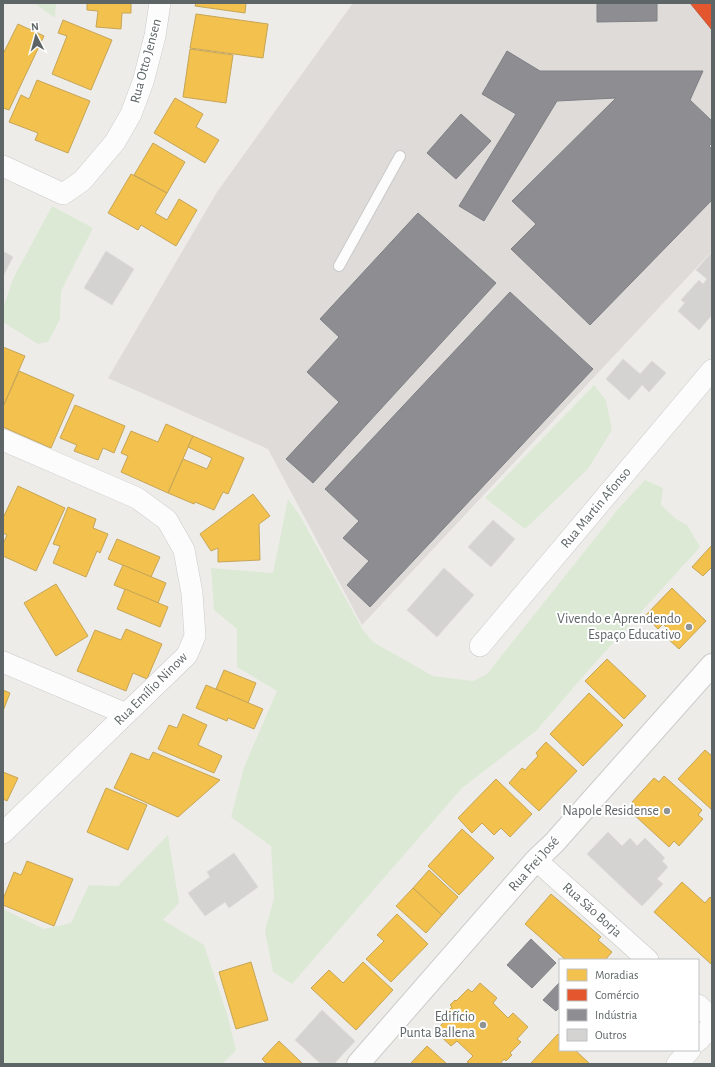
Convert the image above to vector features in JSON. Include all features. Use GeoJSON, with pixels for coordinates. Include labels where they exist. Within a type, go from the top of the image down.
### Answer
{"type":"FeatureCollection","features":[{"type":"Feature","properties":{"kind":"street","name":"Rua Otto Jensen"},"geometry":{"type":"LineString","coordinates":[[3,166],[63,194],[82,181],[115,142],[131,114],[143,82],[155,36],[160,3]]}},
{"type":"Feature","properties":{"kind":"street","name":"Rua Martin Afonso"},"geometry":{"type":"LineString","coordinates":[[480,646],[712,370]]}},
{"type":"Feature","properties":{"kind":"street","name":"Rua Emílio Ninow"},"geometry":{"type":"LineString","coordinates":[[3,440],[137,498],[167,520],[184,550],[192,593],[195,636],[187,655],[3,833]]}},
{"type":"Feature","properties":{"kind":"street"},"geometry":{"type":"LineString","coordinates":[[3,662],[126,714]]}},
{"type":"Feature","properties":{"kind":"street","name":"Rua Frei José"},"geometry":{"type":"LineString","coordinates":[[358,1064],[536,860],[554,843],[712,665]]}},
{"type":"Feature","properties":{"kind":"street","name":"Rua São Borja"},"geometry":{"type":"LineString","coordinates":[[536,860],[647,959]]}},
{"type":"Feature","properties":{"kind":"street"},"geometry":{"type":"LineString","coordinates":[[699,1006],[712,1018]]}},
{"type":"Feature","properties":{"kind":"street"},"geometry":{"type":"LineString","coordinates":[[699,1039],[712,1025]]}},
{"type":"Feature","properties":{"kind":"street"},"geometry":{"type":"LineString","coordinates":[[677,1064],[689,1051]]}},
{"type":"Feature","properties":{"kind":"lane"},"geometry":{"type":"LineString","coordinates":[[339,266],[400,156]]}},
{"type":"Feature","properties":{"kind":"shaded area"},"geometry":{"type":"Polygon","coordinates":[[[353,3],[712,3],[712,251],[362,625],[268,449],[108,378],[217,192],[353,3]]]}},
{"type":"Feature","properties":{"kind":"green space"},"geometry":{"type":"Polygon","coordinates":[[[34,3],[56,3],[55,18],[34,3]]]}},
{"type":"Feature","properties":{"kind":"green space"},"geometry":{"type":"Polygon","coordinates":[[[52,206],[93,228],[61,291],[60,319],[48,342],[38,344],[3,322],[3,308],[13,279],[52,206]]]}},
{"type":"Feature","properties":{"kind":"green space"},"geometry":{"type":"Polygon","coordinates":[[[594,385],[606,400],[612,430],[588,469],[525,529],[485,498],[594,385]]]}},
{"type":"Feature","properties":{"kind":"green space"},"geometry":{"type":"Polygon","coordinates":[[[645,480],[663,488],[661,505],[676,519],[687,525],[700,547],[593,665],[536,731],[462,788],[292,984],[273,972],[265,931],[274,898],[271,846],[231,817],[244,767],[277,691],[237,667],[237,629],[214,610],[211,568],[273,573],[288,499],[299,514],[363,630],[373,642],[433,676],[473,681],[487,674],[619,508],[645,480]]]}},
{"type":"Feature","properties":{"kind":"green space"},"geometry":{"type":"Polygon","coordinates":[[[168,835],[179,903],[163,920],[204,945],[227,1014],[236,1050],[222,1064],[3,1064],[3,909],[44,929],[71,923],[89,885],[118,886],[168,835]]]}},
{"type":"Feature","properties":{"kind":"building: Moradias"},"geometry":{"type":"Polygon","coordinates":[[[87,3],[131,3],[131,13],[122,13],[121,29],[96,27],[98,11],[87,10],[87,3]]]}},
{"type":"Feature","properties":{"kind":"building: Moradias"},"geometry":{"type":"Polygon","coordinates":[[[196,3],[246,3],[245,13],[195,6],[196,3]]]}},
{"type":"Feature","properties":{"kind":"building: Moradias"},"geometry":{"type":"Polygon","coordinates":[[[196,14],[268,24],[263,58],[190,48],[196,14]]]}},
{"type":"Feature","properties":{"kind":"building: Moradias"},"geometry":{"type":"Polygon","coordinates":[[[63,20],[112,40],[91,90],[52,74],[67,36],[58,33],[63,20]]]}},
{"type":"Feature","properties":{"kind":"building: Moradias"},"geometry":{"type":"Polygon","coordinates":[[[18,24],[44,36],[9,110],[3,108],[3,54],[18,24]]]}},
{"type":"Feature","properties":{"kind":"building: Moradias"},"geometry":{"type":"Polygon","coordinates":[[[190,49],[233,55],[226,103],[183,97],[190,49]]]}},
{"type":"Feature","properties":{"kind":"building: Moradias"},"geometry":{"type":"Polygon","coordinates":[[[37,80],[90,101],[68,153],[35,140],[38,133],[9,122],[21,95],[29,99],[37,80]]]}},
{"type":"Feature","properties":{"kind":"building: Moradias"},"geometry":{"type":"Polygon","coordinates":[[[175,98],[203,114],[196,127],[219,140],[205,163],[154,133],[175,98]]]}},
{"type":"Feature","properties":{"kind":"building: Moradias"},"geometry":{"type":"Polygon","coordinates":[[[153,143],[185,162],[167,193],[134,175],[153,143]]]}},
{"type":"Feature","properties":{"kind":"building: Moradias"},"geometry":{"type":"Polygon","coordinates":[[[131,174],[167,193],[155,213],[167,220],[179,199],[197,210],[176,246],[141,225],[138,230],[108,213],[131,174]]]}},
{"type":"Feature","properties":{"kind":"building: Moradias"},"geometry":{"type":"Polygon","coordinates":[[[3,347],[25,356],[3,407],[3,347]]]}},
{"type":"Feature","properties":{"kind":"building: Moradias"},"geometry":{"type":"Polygon","coordinates":[[[19,371],[74,395],[51,448],[3,427],[3,407],[19,371]]]}},
{"type":"Feature","properties":{"kind":"building: Moradias"},"geometry":{"type":"Polygon","coordinates":[[[75,405],[125,426],[114,453],[103,448],[98,460],[74,451],[77,445],[60,438],[75,405]]]}},
{"type":"Feature","properties":{"kind":"building: Moradias"},"geometry":{"type":"Polygon","coordinates":[[[166,424],[193,436],[168,493],[121,472],[128,456],[121,453],[131,431],[158,442],[166,424]]]}},
{"type":"Feature","properties":{"kind":"building: Moradias"},"geometry":{"type":"Polygon","coordinates":[[[193,436],[244,458],[228,494],[223,492],[214,510],[195,502],[194,504],[168,493],[183,459],[207,469],[212,458],[188,447],[193,436]]]}},
{"type":"Feature","properties":{"kind":"building: Moradias"},"geometry":{"type":"Polygon","coordinates":[[[18,486],[65,508],[36,571],[3,556],[3,544],[7,535],[3,533],[3,518],[18,486]]]}},
{"type":"Feature","properties":{"kind":"building: Moradias"},"geometry":{"type":"Polygon","coordinates":[[[253,494],[270,516],[259,524],[260,560],[218,562],[218,548],[211,551],[200,534],[253,494]]]}},
{"type":"Feature","properties":{"kind":"building: Moradias"},"geometry":{"type":"Polygon","coordinates":[[[68,507],[96,519],[93,528],[108,534],[100,553],[97,551],[86,577],[53,563],[60,546],[53,544],[68,507]]]}},
{"type":"Feature","properties":{"kind":"building: Moradias"},"geometry":{"type":"Polygon","coordinates":[[[117,539],[160,557],[151,577],[108,559],[117,539]]]}},
{"type":"Feature","properties":{"kind":"building: Moradias"},"geometry":{"type":"Polygon","coordinates":[[[712,545],[712,567],[703,576],[692,567],[712,545]]]}},
{"type":"Feature","properties":{"kind":"building: Moradias"},"geometry":{"type":"Polygon","coordinates":[[[123,565],[166,583],[158,603],[114,585],[123,565]]]}},
{"type":"Feature","properties":{"kind":"building: Moradias"},"geometry":{"type":"Polygon","coordinates":[[[56,584],[88,636],[56,656],[24,603],[56,584]]]}},
{"type":"Feature","properties":{"kind":"building: Moradias"},"geometry":{"type":"Polygon","coordinates":[[[672,588],[706,621],[679,649],[666,637],[671,632],[663,624],[658,629],[645,616],[672,588]]]}},
{"type":"Feature","properties":{"kind":"building: Moradias"},"geometry":{"type":"Polygon","coordinates":[[[125,589],[168,607],[160,627],[117,609],[125,589]]]}},
{"type":"Feature","properties":{"kind":"building: Moradias"},"geometry":{"type":"Polygon","coordinates":[[[126,629],[162,644],[147,679],[133,673],[126,691],[77,671],[95,630],[121,640],[126,629]]]}},
{"type":"Feature","properties":{"kind":"building: Moradias"},"geometry":{"type":"Polygon","coordinates":[[[607,659],[646,696],[624,719],[585,681],[607,659]]]}},
{"type":"Feature","properties":{"kind":"building: Moradias"},"geometry":{"type":"Polygon","coordinates":[[[224,670],[256,683],[248,703],[216,689],[224,670]]]}},
{"type":"Feature","properties":{"kind":"building: Moradias"},"geometry":{"type":"Polygon","coordinates":[[[206,685],[263,709],[254,729],[228,718],[227,721],[196,708],[206,685]]]}},
{"type":"Feature","properties":{"kind":"building: Moradias"},"geometry":{"type":"Polygon","coordinates":[[[3,690],[10,693],[3,711],[3,690]]]}},
{"type":"Feature","properties":{"kind":"building: Moradias"},"geometry":{"type":"Polygon","coordinates":[[[589,693],[623,725],[583,766],[550,734],[589,693]]]}},
{"type":"Feature","properties":{"kind":"building: Moradias"},"geometry":{"type":"Polygon","coordinates":[[[183,714],[207,725],[198,745],[222,756],[214,773],[158,749],[169,725],[177,728],[183,714]]]}},
{"type":"Feature","properties":{"kind":"building: Moradias"},"geometry":{"type":"Polygon","coordinates":[[[546,742],[577,771],[539,811],[509,783],[522,768],[525,770],[538,756],[536,753],[546,742]]]}},
{"type":"Feature","properties":{"kind":"building: Moradias"},"geometry":{"type":"Polygon","coordinates":[[[705,750],[712,756],[712,810],[678,779],[705,750]]]}},
{"type":"Feature","properties":{"kind":"building: Moradias"},"geometry":{"type":"Polygon","coordinates":[[[153,752],[220,780],[178,817],[114,788],[131,753],[149,760],[153,752]]]}},
{"type":"Feature","properties":{"kind":"building: Moradias"},"geometry":{"type":"Polygon","coordinates":[[[3,772],[18,778],[7,801],[3,799],[3,772]]]}},
{"type":"Feature","properties":{"kind":"building: Moradias","name":"Napole Residense"},"geometry":{"type":"Polygon","coordinates":[[[664,776],[702,810],[698,815],[703,819],[679,846],[674,841],[669,847],[631,812],[636,806],[632,802],[654,778],[659,782],[664,776]]]}},
{"type":"Feature","properties":{"kind":"building: Moradias"},"geometry":{"type":"Polygon","coordinates":[[[496,779],[532,814],[510,837],[501,828],[494,835],[482,823],[472,833],[458,818],[496,779]]]}},
{"type":"Feature","properties":{"kind":"building: Moradias"},"geometry":{"type":"Polygon","coordinates":[[[106,788],[147,805],[128,850],[87,832],[106,788]]]}},
{"type":"Feature","properties":{"kind":"building: Moradias"},"geometry":{"type":"Polygon","coordinates":[[[462,829],[494,858],[459,895],[428,866],[462,829]]]}},
{"type":"Feature","properties":{"kind":"building: Moradias"},"geometry":{"type":"Polygon","coordinates":[[[27,861],[73,879],[54,926],[3,905],[3,899],[14,872],[21,875],[27,861]]]}},
{"type":"Feature","properties":{"kind":"building: Moradias"},"geometry":{"type":"Polygon","coordinates":[[[429,870],[458,897],[442,915],[413,888],[429,870]]]}},
{"type":"Feature","properties":{"kind":"building: Moradias"},"geometry":{"type":"Polygon","coordinates":[[[682,882],[705,903],[710,897],[712,899],[711,964],[654,912],[682,882]]]}},
{"type":"Feature","properties":{"kind":"building: Moradias"},"geometry":{"type":"Polygon","coordinates":[[[413,888],[442,915],[426,933],[396,906],[413,888]]]}},
{"type":"Feature","properties":{"kind":"building: Moradias"},"geometry":{"type":"Polygon","coordinates":[[[551,894],[601,937],[598,940],[612,952],[606,959],[565,959],[525,924],[551,894]]]}},
{"type":"Feature","properties":{"kind":"building: Moradias"},"geometry":{"type":"Polygon","coordinates":[[[397,914],[428,944],[391,982],[366,959],[384,941],[377,935],[397,914]]]}},
{"type":"Feature","properties":{"kind":"building: Moradias"},"geometry":{"type":"Polygon","coordinates":[[[251,962],[268,1020],[236,1029],[219,972],[251,962]]]}},
{"type":"Feature","properties":{"kind":"building: Moradias"},"geometry":{"type":"Polygon","coordinates":[[[363,962],[393,990],[356,1030],[311,988],[329,970],[343,983],[363,962]]]}},
{"type":"Feature","properties":{"kind":"building: Moradias","name":"Edifício Punta Ballena"},"geometry":{"type":"Polygon","coordinates":[[[480,983],[497,998],[493,1003],[508,1018],[513,1013],[528,1027],[517,1039],[521,1042],[510,1053],[512,1055],[506,1061],[504,1059],[500,1064],[470,1064],[467,1062],[473,1056],[457,1041],[451,1046],[435,1031],[444,1022],[440,1019],[452,1007],[450,1005],[468,989],[472,992],[480,983]]]}},
{"type":"Feature","properties":{"kind":"building: Moradias"},"geometry":{"type":"Polygon","coordinates":[[[558,1034],[559,1051],[576,1051],[590,1064],[532,1064],[531,1063],[558,1034]]]}},
{"type":"Feature","properties":{"kind":"building: Moradias"},"geometry":{"type":"Polygon","coordinates":[[[279,1041],[303,1064],[267,1064],[262,1059],[279,1041]]]}},
{"type":"Feature","properties":{"kind":"building: Moradias"},"geometry":{"type":"Polygon","coordinates":[[[427,1046],[447,1064],[410,1064],[427,1046]]]}},
{"type":"Feature","properties":{"kind":"building: Comércio"},"geometry":{"type":"Polygon","coordinates":[[[690,3],[712,3],[712,30],[690,3]]]}},
{"type":"Feature","properties":{"kind":"building: Indústria"},"geometry":{"type":"Polygon","coordinates":[[[597,3],[657,3],[657,21],[597,22],[597,3]]]}},
{"type":"Feature","properties":{"kind":"building: Indústria"},"geometry":{"type":"Polygon","coordinates":[[[507,51],[540,71],[703,71],[690,100],[712,121],[712,143],[709,146],[712,149],[712,200],[590,325],[511,249],[536,224],[512,201],[616,98],[557,101],[484,221],[459,206],[516,114],[482,94],[507,51]]]}},
{"type":"Feature","properties":{"kind":"building: Indústria"},"geometry":{"type":"Polygon","coordinates":[[[461,114],[491,141],[456,179],[427,153],[461,114]]]}},
{"type":"Feature","properties":{"kind":"building: Indústria"},"geometry":{"type":"Polygon","coordinates":[[[418,213],[496,283],[313,483],[286,459],[339,402],[307,372],[339,337],[320,319],[418,213]]]}},
{"type":"Feature","properties":{"kind":"building: Indústria"},"geometry":{"type":"Polygon","coordinates":[[[510,292],[593,369],[370,607],[347,585],[369,561],[343,538],[359,521],[325,489],[510,292]]]}},
{"type":"Feature","properties":{"kind":"building: Indústria"},"geometry":{"type":"Polygon","coordinates":[[[531,939],[556,963],[532,988],[507,965],[531,939]]]}},
{"type":"Feature","properties":{"kind":"building: Indústria"},"geometry":{"type":"Polygon","coordinates":[[[559,983],[559,1008],[556,1011],[543,1000],[559,983]]]}},
{"type":"Feature","properties":{"kind":"building: Outros"},"geometry":{"type":"Polygon","coordinates":[[[3,251],[13,257],[3,276],[3,251]]]}},
{"type":"Feature","properties":{"kind":"building: Outros"},"geometry":{"type":"Polygon","coordinates":[[[106,251],[134,269],[112,305],[84,288],[106,251]]]}},
{"type":"Feature","properties":{"kind":"building: Outros"},"geometry":{"type":"Polygon","coordinates":[[[712,252],[712,315],[699,330],[678,311],[685,303],[681,300],[699,280],[703,284],[707,279],[696,270],[712,252]]]}},
{"type":"Feature","properties":{"kind":"building: Outros"},"geometry":{"type":"Polygon","coordinates":[[[623,359],[640,374],[652,361],[666,373],[649,392],[642,385],[629,400],[606,379],[623,359]]]}},
{"type":"Feature","properties":{"kind":"building: Outros"},"geometry":{"type":"Polygon","coordinates":[[[493,520],[515,539],[491,567],[468,547],[493,520]]]}},
{"type":"Feature","properties":{"kind":"building: Outros"},"geometry":{"type":"Polygon","coordinates":[[[444,568],[474,595],[437,637],[407,610],[444,568]]]}},
{"type":"Feature","properties":{"kind":"building: Outros"},"geometry":{"type":"Polygon","coordinates":[[[608,832],[622,846],[630,838],[637,846],[645,838],[665,858],[662,861],[668,867],[657,879],[663,884],[642,906],[587,854],[608,832]]]}},
{"type":"Feature","properties":{"kind":"building: Outros"},"geometry":{"type":"Polygon","coordinates":[[[234,853],[258,887],[229,908],[225,902],[205,916],[188,893],[210,877],[207,872],[234,853]]]}},
{"type":"Feature","properties":{"kind":"building: Outros"},"geometry":{"type":"Polygon","coordinates":[[[322,1010],[355,1041],[334,1064],[321,1064],[295,1040],[322,1010]]]}},
{"type":"Feature","properties":{"kind":"place","name":"Vivendo e Aprendendo Espaço Educativo"},"geometry":{"type":"Point","coordinates":[689,627]}},
{"type":"Feature","properties":{"kind":"place","name":"Napole Residense"},"geometry":{"type":"Point","coordinates":[667,811]}},
{"type":"Feature","properties":{"kind":"place","name":"Edifício Punta Ballena"},"geometry":{"type":"Point","coordinates":[483,1025]}}]}
